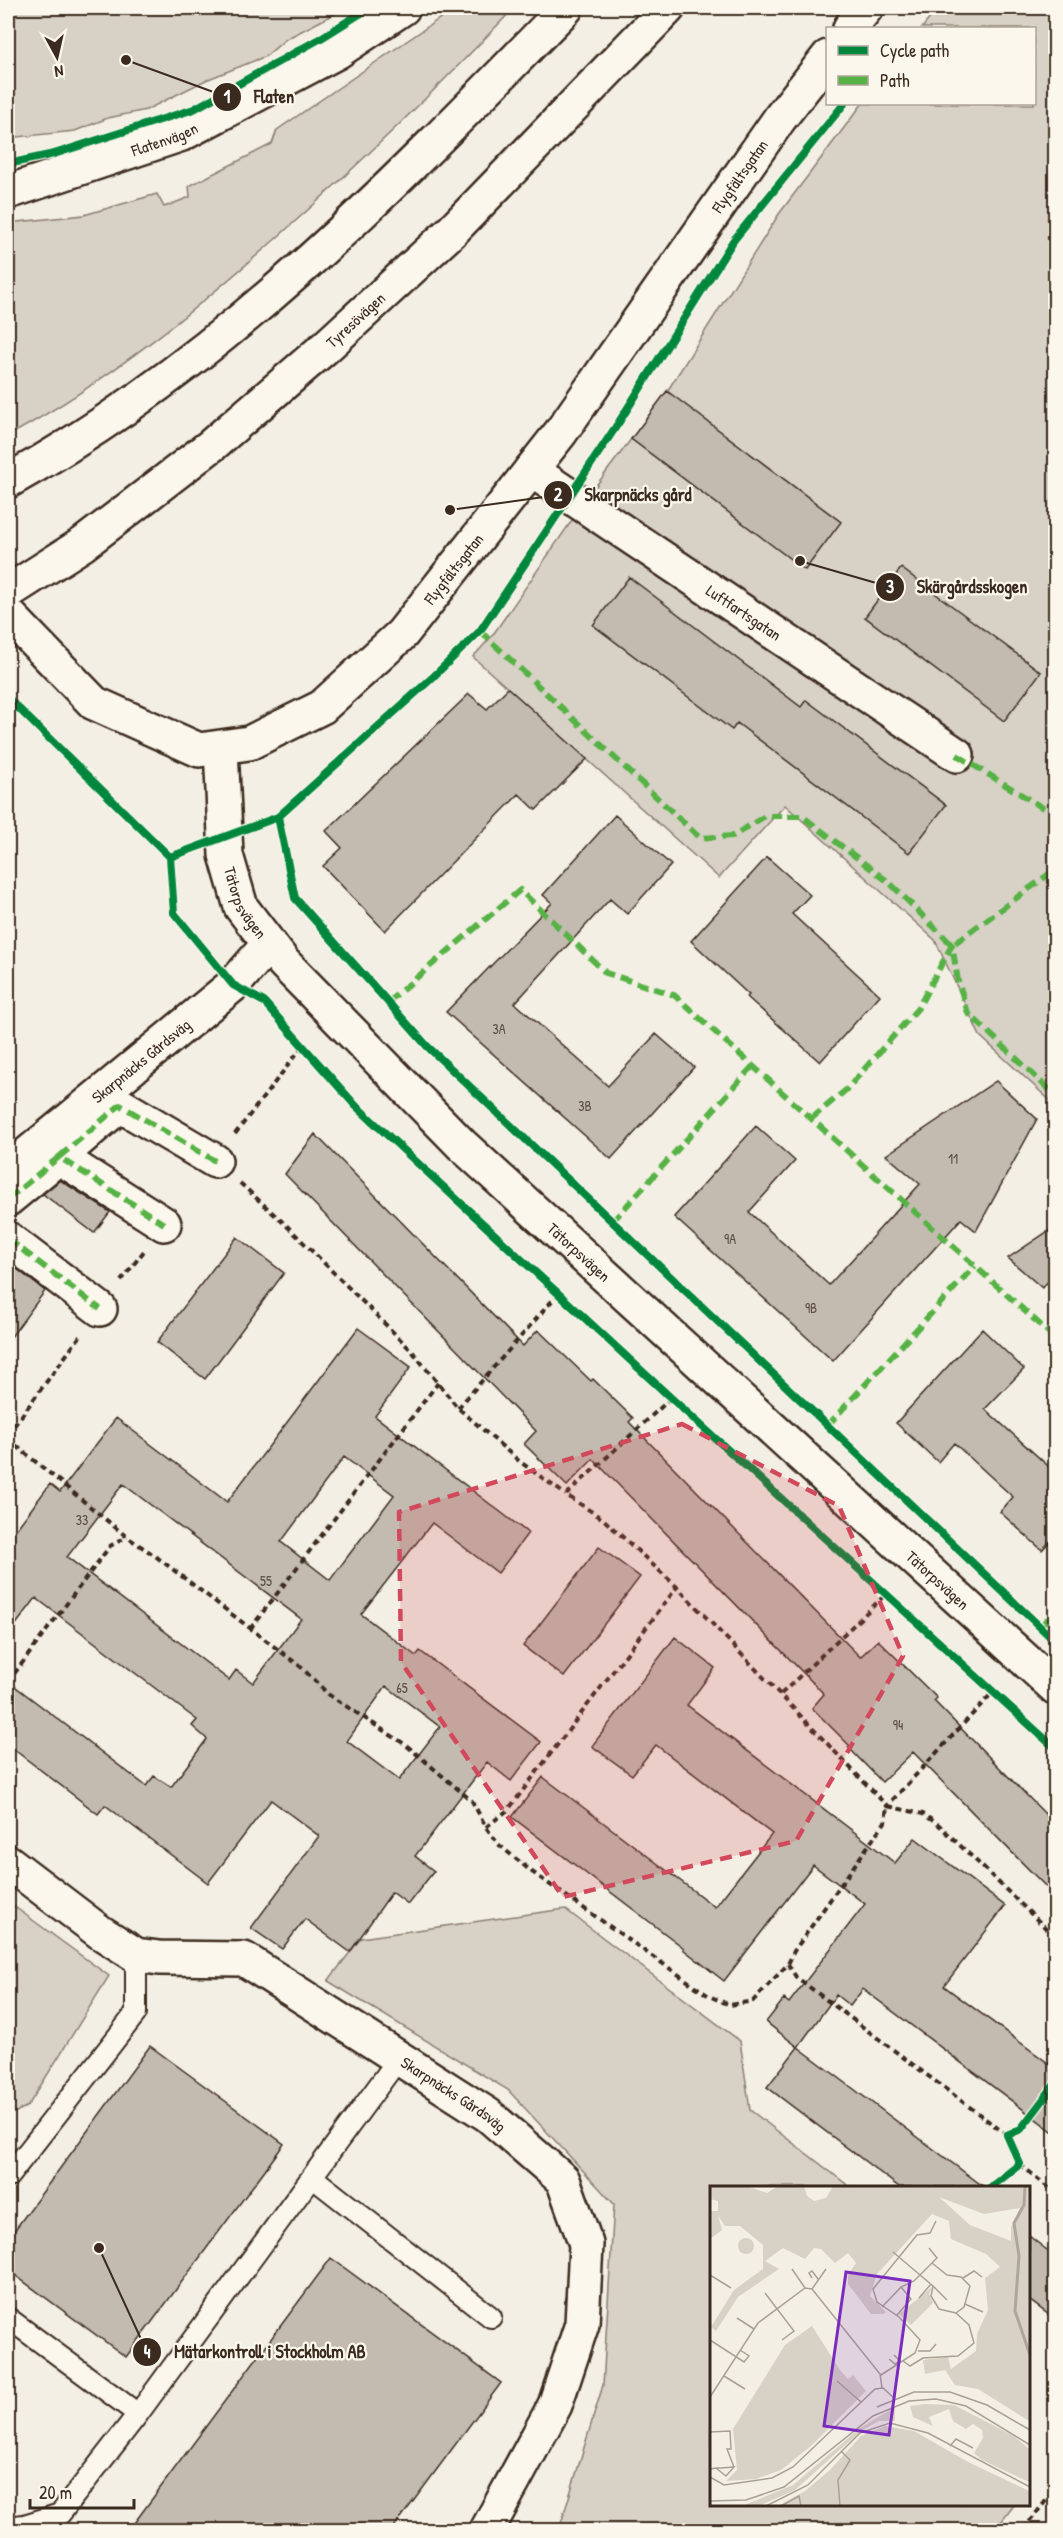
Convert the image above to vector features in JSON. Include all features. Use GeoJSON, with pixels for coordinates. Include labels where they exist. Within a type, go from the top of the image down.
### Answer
{"type":"FeatureCollection","features":[{"type":"Feature","properties":{"kind":"main road","name":"Flatenvägen"},"geometry":{"type":"LineString","coordinates":[[8,192],[182,134],[337,52],[403,8]]}},
{"type":"Feature","properties":{"kind":"main road"},"geometry":{"type":"LineString","coordinates":[[8,481],[39,464],[180,369],[295,274],[414,165],[566,8]]}},
{"type":"Feature","properties":{"kind":"main road","name":"Tyresövägen"},"geometry":{"type":"LineString","coordinates":[[8,592],[83,544],[212,446],[328,345],[452,231],[668,8]]}},
{"type":"Feature","properties":{"kind":"main road"},"geometry":{"type":"LineString","coordinates":[[851,27],[866,8]]}},
{"type":"Feature","properties":{"kind":"main road","name":"Flygfältsgatan"},"geometry":{"type":"LineString","coordinates":[[8,614],[94,703],[199,750],[249,743],[322,707],[402,634],[561,432],[780,118],[826,60]]}},
{"type":"Feature","properties":{"kind":"main road","name":"Luftfartsgatan"},"geometry":{"type":"LineString","coordinates":[[531,470],[957,755]]}},
{"type":"Feature","properties":{"kind":"main road","name":"Tätorpsvägen"},"geometry":{"type":"LineString","coordinates":[[221,748],[226,855],[241,907],[284,963],[462,1145],[1056,1688]]}},
{"type":"Feature","properties":{"kind":"main road","name":"Skarpnäcks Gårdsväg"},"geometry":{"type":"LineString","coordinates":[[8,1170],[36,1144],[233,985],[269,944]]}},
{"type":"Feature","properties":{"kind":"main road"},"geometry":{"type":"LineString","coordinates":[[8,1199],[120,1105],[215,1161]]}},
{"type":"Feature","properties":{"kind":"main road"},"geometry":{"type":"LineString","coordinates":[[59,1157],[164,1224]]}},
{"type":"Feature","properties":{"kind":"main road"},"geometry":{"type":"LineString","coordinates":[[8,1239],[100,1309]]}},
{"type":"Feature","properties":{"kind":"main road","name":"Skarpnäcks Gårdsväg"},"geometry":{"type":"LineString","coordinates":[[8,1862],[100,1932],[136,1955],[159,1958],[244,1959],[488,2115],[562,2180],[586,2244],[582,2324],[555,2405],[487,2530]]}},
{"type":"Feature","properties":{"kind":"lane"},"geometry":{"type":"LineString","coordinates":[[8,2177],[136,2013],[136,1955]]}},
{"type":"Feature","properties":{"kind":"lane"},"geometry":{"type":"LineString","coordinates":[[20,2527],[60,2514],[138,2414],[399,2058]]}},
{"type":"Feature","properties":{"kind":"lane"},"geometry":{"type":"LineString","coordinates":[[312,2177],[491,2317]]}},
{"type":"Feature","properties":{"kind":"lane"},"geometry":{"type":"LineString","coordinates":[[8,2318],[138,2414]]}},
{"type":"Feature","properties":{"kind":"path"},"geometry":{"type":"LineString","coordinates":[[295,1038],[310,1055]]}},
{"type":"Feature","properties":{"kind":"path"},"geometry":{"type":"LineString","coordinates":[[215,1161],[287,1226],[412,1351],[458,1408],[519,1461],[603,1519],[677,1587],[887,1806],[923,1814],[939,1825],[1056,1938]]}},
{"type":"Feature","properties":{"kind":"path"},"geometry":{"type":"LineString","coordinates":[[550,1286],[567,1302]]}},
{"type":"Feature","properties":{"kind":"path"},"geometry":{"type":"LineString","coordinates":[[458,1408],[558,1294]]}},
{"type":"Feature","properties":{"kind":"path"},"geometry":{"type":"LineString","coordinates":[[249,1629],[438,1383]]}},
{"type":"Feature","properties":{"kind":"path"},"geometry":{"type":"LineString","coordinates":[[663,1391],[679,1406]]}},
{"type":"Feature","properties":{"kind":"path"},"geometry":{"type":"LineString","coordinates":[[566,1494],[671,1398]]}},
{"type":"Feature","properties":{"kind":"path"},"geometry":{"type":"LineString","coordinates":[[8,1439],[127,1537],[301,1667],[329,1695],[406,1745],[472,1801],[498,1844],[532,1872],[709,1996],[730,2005],[753,2001],[788,1964],[794,1951],[885,1822],[887,1806],[994,1691]]}},
{"type":"Feature","properties":{"kind":"path"},"geometry":{"type":"LineString","coordinates":[[8,1682],[110,1546],[127,1537]]}},
{"type":"Feature","properties":{"kind":"path"},"geometry":{"type":"LineString","coordinates":[[877,1586],[895,1602]]}},
{"type":"Feature","properties":{"kind":"path"},"geometry":{"type":"LineString","coordinates":[[486,1827],[508,1810],[677,1587]]}},
{"type":"Feature","properties":{"kind":"path"},"geometry":{"type":"LineString","coordinates":[[781,1694],[886,1594]]}},
{"type":"Feature","properties":{"kind":"path"},"geometry":{"type":"LineString","coordinates":[[986,1684],[1002,1698]]}},
{"type":"Feature","properties":{"kind":"path"},"geometry":{"type":"LineString","coordinates":[[788,1964],[796,1977],[1011,2133],[1011,2145]]}},
{"type":"Feature","properties":{"kind":"path"},"geometry":{"type":"LineString","coordinates":[[1015,2154],[1020,2164],[1056,2194]]}},
{"type":"Feature","properties":{"kind":"path"},"geometry":{"type":"LineString","coordinates":[[1012,2170],[1020,2164]]}},
{"type":"Feature","properties":{"kind":"path"},"geometry":{"type":"LineString","coordinates":[[1023,2530],[1056,2488]]}},
{"type":"Feature","properties":{"kind":"highlighted area"},"geometry":{"type":"Polygon","coordinates":[[[682,1424],[839,1506],[903,1656],[796,1841],[563,1897],[401,1662],[399,1512],[682,1424]]]}},
{"type":"Feature","properties":{"kind":"shaded area"},"geometry":{"type":"Polygon","coordinates":[[[8,8],[346,8],[286,39],[266,56],[206,80],[146,110],[108,118],[75,131],[8,138],[8,8]]]}},
{"type":"Feature","properties":{"kind":"shaded area"},"geometry":{"type":"Polygon","coordinates":[[[455,8],[514,8],[370,152],[215,291],[116,368],[45,415],[8,436],[8,223],[84,215],[157,194],[164,207],[190,197],[189,186],[272,144],[277,130],[455,8]]]}},
{"type":"Feature","properties":{"kind":"shaded area"},"geometry":{"type":"Polygon","coordinates":[[[938,8],[1055,8],[1055,1105],[980,1036],[935,940],[785,805],[719,878],[473,657],[492,636],[595,487],[668,390],[779,214],[861,105],[1036,105],[1036,27],[923,27],[938,8]]]}},
{"type":"Feature","properties":{"kind":"shaded area"},"geometry":{"type":"Polygon","coordinates":[[[8,1902],[109,1976],[28,2106],[8,2116],[8,1902]]]}},
{"type":"Feature","properties":{"kind":"shaded area"},"geometry":{"type":"Polygon","coordinates":[[[565,1909],[740,2041],[750,2110],[849,2186],[710,2186],[710,2505],[1014,2505],[995,2530],[559,2530],[603,2385],[614,2204],[508,2090],[328,1981],[361,1938],[565,1909]]]}},
{"type":"Feature","properties":{"kind":"building"},"geometry":{"type":"Polygon","coordinates":[[[667,391],[841,522],[805,570],[631,439],[667,391]]]}},
{"type":"Feature","properties":{"kind":"building"},"geometry":{"type":"Polygon","coordinates":[[[901,568],[1041,672],[1004,721],[865,617],[901,568]]]}},
{"type":"Feature","properties":{"kind":"building"},"geometry":{"type":"Polygon","coordinates":[[[629,577],[801,707],[806,700],[946,805],[909,853],[737,723],[732,730],[593,625],[629,577]]]}},
{"type":"Feature","properties":{"kind":"building"},"geometry":{"type":"Polygon","coordinates":[[[508,688],[587,759],[536,810],[519,794],[385,931],[323,866],[342,848],[326,831],[469,694],[487,709],[508,688]]]}},
{"type":"Feature","properties":{"kind":"building"},"geometry":{"type":"Polygon","coordinates":[[[615,815],[671,865],[627,914],[610,899],[515,1003],[608,1086],[656,1034],[694,1067],[611,1159],[446,1012],[552,903],[543,895],[615,815]]]}},
{"type":"Feature","properties":{"kind":"building"},"geometry":{"type":"Polygon","coordinates":[[[767,857],[810,895],[792,914],[880,995],[820,1062],[747,997],[749,995],[691,941],[767,857]]]}},
{"type":"Feature","properties":{"kind":"building"},"geometry":{"type":"Polygon","coordinates":[[[996,1081],[1037,1119],[976,1231],[961,1219],[833,1361],[674,1217],[756,1126],[795,1161],[749,1212],[829,1285],[920,1184],[886,1155],[996,1081]]]}},
{"type":"Feature","properties":{"kind":"building"},"geometry":{"type":"Polygon","coordinates":[[[315,1134],[523,1346],[538,1330],[591,1381],[593,1379],[633,1418],[629,1422],[860,1657],[878,1640],[937,1698],[934,1701],[1056,1825],[1056,1897],[913,1752],[882,1782],[812,1708],[824,1694],[593,1459],[567,1486],[524,1444],[536,1431],[285,1174],[315,1134]]]}},
{"type":"Feature","properties":{"kind":"building"},"geometry":{"type":"Polygon","coordinates":[[[60,1180],[110,1212],[94,1233],[43,1194],[60,1180]]]}},
{"type":"Feature","properties":{"kind":"building"},"geometry":{"type":"Polygon","coordinates":[[[1056,1226],[1056,1273],[1042,1288],[1008,1258],[1056,1226]]]}},
{"type":"Feature","properties":{"kind":"building"},"geometry":{"type":"Polygon","coordinates":[[[237,1237],[284,1273],[205,1379],[157,1342],[237,1237]]]}},
{"type":"Feature","properties":{"kind":"building"},"geometry":{"type":"Polygon","coordinates":[[[8,1262],[45,1291],[8,1341],[8,1262]]]}},
{"type":"Feature","properties":{"kind":"building"},"geometry":{"type":"Polygon","coordinates":[[[358,1328],[411,1367],[375,1416],[528,1533],[498,1573],[432,1523],[361,1614],[416,1656],[420,1651],[541,1742],[511,1781],[487,1762],[415,1856],[434,1871],[408,1904],[392,1892],[350,1952],[305,1919],[282,1949],[251,1928],[319,1836],[271,1800],[208,1883],[105,1805],[98,1814],[8,1745],[8,1681],[146,1786],[154,1776],[171,1787],[207,1739],[192,1726],[197,1720],[36,1598],[8,1635],[8,1540],[50,1484],[60,1492],[116,1418],[227,1502],[358,1328]],[[344,1457],[281,1542],[330,1580],[394,1495],[344,1457]],[[123,1484],[67,1557],[229,1680],[236,1670],[253,1683],[301,1619],[123,1484]],[[386,1686],[347,1741],[399,1780],[440,1727],[386,1686]]]}},
{"type":"Feature","properties":{"kind":"building"},"geometry":{"type":"Polygon","coordinates":[[[982,1329],[1024,1369],[985,1409],[1056,1473],[1056,1535],[1042,1550],[1000,1512],[1013,1497],[954,1443],[938,1462],[896,1423],[982,1329]]]}},
{"type":"Feature","properties":{"kind":"building"},"geometry":{"type":"Polygon","coordinates":[[[599,1547],[640,1577],[564,1677],[523,1646],[599,1547]]]}},
{"type":"Feature","properties":{"kind":"building"},"geometry":{"type":"Polygon","coordinates":[[[675,1637],[715,1668],[687,1705],[895,1863],[915,1838],[1005,1906],[944,1986],[1056,2069],[1056,2134],[863,1989],[850,2006],[836,1995],[798,2047],[766,2022],[784,1999],[789,2003],[865,1904],[813,1865],[724,1981],[512,1817],[543,1777],[715,1907],[772,1834],[656,1745],[632,1775],[592,1746],[675,1637]]]}},
{"type":"Feature","properties":{"kind":"building"},"geometry":{"type":"Polygon","coordinates":[[[150,2046],[284,2144],[126,2357],[8,2270],[8,2239],[150,2046]]]}},
{"type":"Feature","properties":{"kind":"building"},"geometry":{"type":"Polygon","coordinates":[[[798,2047],[983,2186],[898,2186],[767,2087],[798,2047]]]}},
{"type":"Feature","properties":{"kind":"building"},"geometry":{"type":"Polygon","coordinates":[[[1030,2237],[1056,2257],[1056,2320],[1030,2301],[1030,2237]]]}},
{"type":"Feature","properties":{"kind":"building"},"geometry":{"type":"Polygon","coordinates":[[[331,2258],[501,2383],[392,2530],[129,2530],[331,2258]]]}},
{"type":"Feature","properties":{"kind":"marked path"},"geometry":{"type":"LineString","coordinates":[[480,631],[700,838],[733,836],[765,816],[802,816],[890,883],[952,945],[1056,869]]}},
{"type":"Feature","properties":{"kind":"marked path"},"geometry":{"type":"LineString","coordinates":[[957,755],[1056,816]]}},
{"type":"Feature","properties":{"kind":"marked path"},"geometry":{"type":"LineString","coordinates":[[388,1002],[520,890],[606,973],[674,995],[1056,1339]]}},
{"type":"Feature","properties":{"kind":"marked path"},"geometry":{"type":"LineString","coordinates":[[811,1119],[847,1089],[918,1008],[952,945],[958,981],[968,1013],[1056,1096]]}},
{"type":"Feature","properties":{"kind":"marked path"},"geometry":{"type":"LineString","coordinates":[[612,1222],[753,1066]]}},
{"type":"Feature","properties":{"kind":"marked path"},"geometry":{"type":"LineString","coordinates":[[59,1157],[120,1105],[215,1161]]}},
{"type":"Feature","properties":{"kind":"marked path"},"geometry":{"type":"LineString","coordinates":[[8,1199],[59,1157],[164,1224]]}},
{"type":"Feature","properties":{"kind":"marked path"},"geometry":{"type":"LineString","coordinates":[[8,1239],[100,1309]]}},
{"type":"Feature","properties":{"kind":"marked path"},"geometry":{"type":"LineString","coordinates":[[827,1426],[975,1266]]}},
{"type":"Feature","properties":{"kind":"marked path"},"geometry":{"type":"LineString","coordinates":[[1040,1627],[1056,1610]]}},
{"type":"Feature","properties":{"kind":"cycle path"},"geometry":{"type":"LineString","coordinates":[[8,164],[54,154],[194,109],[321,38],[369,8]]}},
{"type":"Feature","properties":{"kind":"cycle path"},"geometry":{"type":"LineString","coordinates":[[170,857],[278,817],[432,678],[480,631],[619,422],[733,241],[843,105]]}},
{"type":"Feature","properties":{"kind":"cycle path"},"geometry":{"type":"LineString","coordinates":[[8,698],[170,857],[174,913],[233,985],[264,1002],[355,1105],[671,1398],[1056,1749]]}},
{"type":"Feature","properties":{"kind":"cycle path"},"geometry":{"type":"LineString","coordinates":[[278,817],[295,898],[427,1046],[1056,1642]]}},
{"type":"Feature","properties":{"kind":"cycle path"},"geometry":{"type":"LineString","coordinates":[[992,2186],[1020,2164],[1007,2135],[1021,2129],[1056,2083]]}},
{"type":"Feature","properties":{"kind":"place","name":"Flaten"},"geometry":{"type":"Point","coordinates":[126,60]}},
{"type":"Feature","properties":{"kind":"place","name":"Skarpnäcks gård"},"geometry":{"type":"Point","coordinates":[450,510]}},
{"type":"Feature","properties":{"kind":"place","name":"Skärgårdsskogen"},"geometry":{"type":"Point","coordinates":[800,561]}},
{"type":"Feature","properties":{"kind":"place","name":"Mätarkontroll i Stockholm AB"},"geometry":{"type":"Point","coordinates":[99,2248]}}]}
